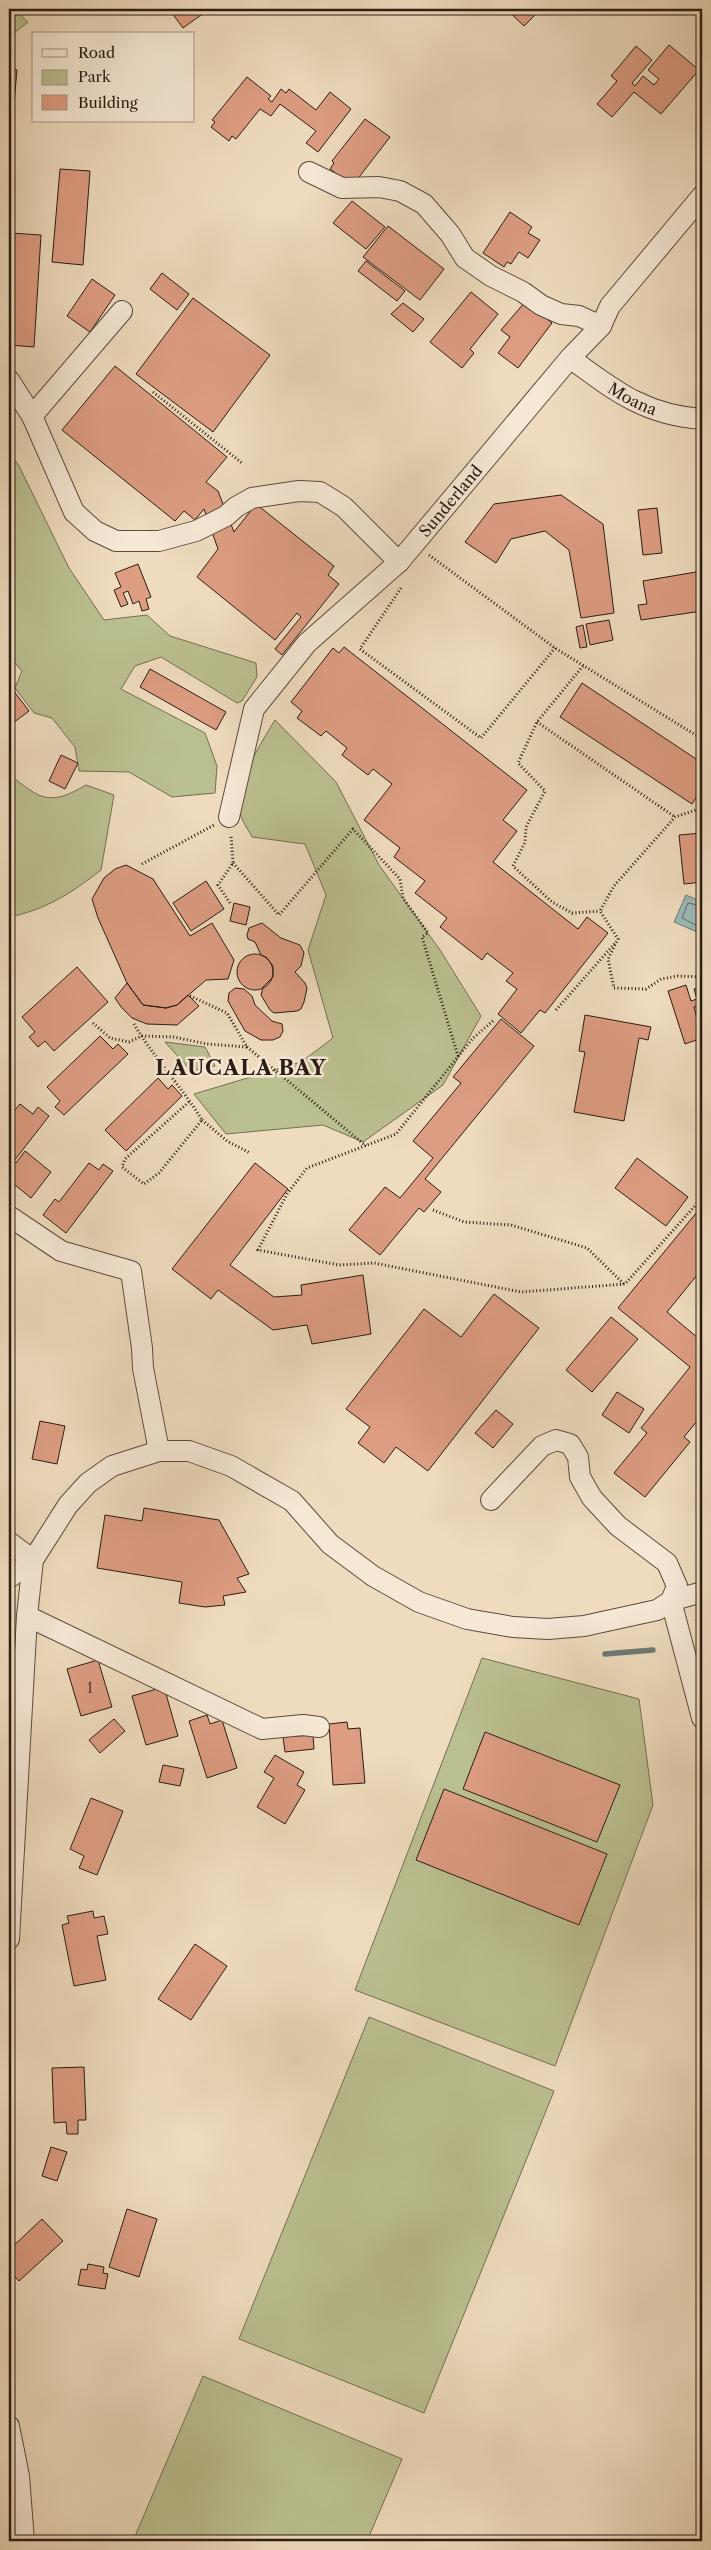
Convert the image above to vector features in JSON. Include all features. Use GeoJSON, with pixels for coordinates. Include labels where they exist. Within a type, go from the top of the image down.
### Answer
{"type":"FeatureCollection","features":[{"type":"Feature","properties":{"kind":"street"},"geometry":{"type":"LineString","coordinates":[[309,172],[342,188],[379,187],[400,191],[424,204],[450,234],[465,258],[491,276],[523,292],[541,305],[561,314],[579,316],[601,326]]}},
{"type":"Feature","properties":{"kind":"street","name":"Sunderland"},"geometry":{"type":"LineString","coordinates":[[229,817],[254,709],[307,643],[398,562],[570,358],[601,326],[610,306],[702,196]]}},
{"type":"Feature","properties":{"kind":"street"},"geometry":{"type":"LineString","coordinates":[[32,416],[122,311]]}},
{"type":"Feature","properties":{"kind":"street","name":"Moana"},"geometry":{"type":"LineString","coordinates":[[570,358],[637,404],[666,415],[702,419]]}},
{"type":"Feature","properties":{"kind":"street"},"geometry":{"type":"LineString","coordinates":[[9,380],[32,416],[74,512],[95,531],[116,541],[158,541],[196,532],[226,516],[236,507],[252,498],[306,491],[320,492],[344,507],[398,562]]}},
{"type":"Feature","properties":{"kind":"street"},"geometry":{"type":"LineString","coordinates":[[9,1216],[61,1251],[130,1271],[142,1348],[143,1368],[159,1451]]}},
{"type":"Feature","properties":{"kind":"street"},"geometry":{"type":"LineString","coordinates":[[491,1500],[542,1446],[556,1440],[570,1444],[578,1457],[580,1477],[592,1498],[618,1526],[667,1563],[677,1586],[671,1601],[702,1718]]}},
{"type":"Feature","properties":{"kind":"street"},"geometry":{"type":"LineString","coordinates":[[9,1578],[33,1560],[68,1505],[88,1483],[112,1466],[159,1451],[189,1451],[231,1466],[292,1501],[330,1544],[373,1576],[395,1590],[443,1612],[513,1627],[548,1629],[602,1622],[657,1610],[671,1601],[702,1592]]}},
{"type":"Feature","properties":{"kind":"street"},"geometry":{"type":"LineString","coordinates":[[9,1542],[33,1560]]}},
{"type":"Feature","properties":{"kind":"street"},"geometry":{"type":"LineString","coordinates":[[9,1938],[27,1616],[33,1560]]}},
{"type":"Feature","properties":{"kind":"street"},"geometry":{"type":"LineString","coordinates":[[27,1616],[262,1730],[304,1725],[318,1727]]}},
{"type":"Feature","properties":{"kind":"street"},"geometry":{"type":"LineString","coordinates":[[9,2426],[19,2476],[24,2541]]}},
{"type":"Feature","properties":{"kind":"path"},"geometry":{"type":"LineString","coordinates":[[153,392],[242,463]]}},
{"type":"Feature","properties":{"kind":"path"},"geometry":{"type":"LineString","coordinates":[[425,552],[555,648],[702,739]]}},
{"type":"Feature","properties":{"kind":"path"},"geometry":{"type":"LineString","coordinates":[[403,584],[360,649],[481,738],[555,648]]}},
{"type":"Feature","properties":{"kind":"path"},"geometry":{"type":"LineString","coordinates":[[583,666],[538,722],[518,763],[544,791],[526,827],[525,842],[513,866],[552,902],[572,912],[600,911]]}},
{"type":"Feature","properties":{"kind":"path"},"geometry":{"type":"LineString","coordinates":[[538,722],[676,817]]}},
{"type":"Feature","properties":{"kind":"path"},"geometry":{"type":"LineString","coordinates":[[600,911],[614,886],[676,817],[702,808]]}},
{"type":"Feature","properties":{"kind":"path"},"geometry":{"type":"LineString","coordinates":[[229,817],[233,863],[279,915],[354,829],[400,879],[403,898],[428,933],[422,937],[458,1057]]}},
{"type":"Feature","properties":{"kind":"path"},"geometry":{"type":"LineString","coordinates":[[230,903],[218,885],[233,863]]}},
{"type":"Feature","properties":{"kind":"path"},"geometry":{"type":"LineString","coordinates":[[600,911],[618,939]]}},
{"type":"Feature","properties":{"kind":"path"},"geometry":{"type":"LineString","coordinates":[[618,939],[608,959],[614,988],[646,989],[661,979],[678,976],[702,977]]}},
{"type":"Feature","properties":{"kind":"path"},"geometry":{"type":"LineString","coordinates":[[556,1010],[618,939]]}},
{"type":"Feature","properties":{"kind":"path"},"geometry":{"type":"LineString","coordinates":[[188,995],[227,1013],[247,1047],[366,1146]]}},
{"type":"Feature","properties":{"kind":"path"},"geometry":{"type":"LineString","coordinates":[[493,1021],[473,1038],[396,1134],[307,1168],[287,1194],[258,1250],[338,1265],[374,1263],[521,1292],[625,1284],[702,1198]]}},
{"type":"Feature","properties":{"kind":"path"},"geometry":{"type":"LineString","coordinates":[[94,1023],[110,1038],[129,1042],[142,1036],[174,1037],[207,1044],[247,1047]]}},
{"type":"Feature","properties":{"kind":"path"},"geometry":{"type":"LineString","coordinates":[[134,1024],[167,1074],[190,1100],[202,1120],[227,1141],[250,1152]]}},
{"type":"Feature","properties":{"kind":"path"},"geometry":{"type":"LineString","coordinates":[[190,1100],[125,1159],[122,1167],[144,1184],[159,1173],[202,1120]]}},
{"type":"Feature","properties":{"kind":"path"},"geometry":{"type":"LineString","coordinates":[[433,1210],[464,1222],[511,1225],[587,1248],[625,1284]]}},
{"type":"Feature","properties":{"kind":"green space"},"geometry":{"type":"Polygon","coordinates":[[[9,9],[13,9],[28,22],[9,37],[9,9]]]}},
{"type":"Feature","properties":{"kind":"green space"},"geometry":{"type":"Polygon","coordinates":[[[9,451],[19,466],[69,568],[104,620],[147,615],[170,636],[256,663],[257,677],[242,701],[237,703],[161,657],[135,666],[121,689],[205,733],[217,766],[215,793],[172,797],[129,772],[79,771],[75,747],[52,718],[34,713],[15,688],[22,671],[9,656],[9,451]]]}},
{"type":"Feature","properties":{"kind":"green space"},"geometry":{"type":"Polygon","coordinates":[[[275,720],[336,782],[379,865],[440,950],[481,1016],[443,1085],[363,1142],[323,1125],[226,1134],[194,1094],[301,1062],[333,1038],[308,950],[326,895],[305,844],[252,837],[241,816],[241,791],[244,779],[249,766],[275,720]]]}},
{"type":"Feature","properties":{"kind":"green space"},"geometry":{"type":"Polygon","coordinates":[[[9,774],[29,789],[45,797],[63,796],[86,785],[114,795],[101,870],[58,900],[34,910],[9,917],[9,774]]]}},
{"type":"Feature","properties":{"kind":"green space"},"geometry":{"type":"Polygon","coordinates":[[[165,1042],[205,1047],[215,1066],[191,1071],[165,1042]]]}},
{"type":"Feature","properties":{"kind":"green space"},"geometry":{"type":"Polygon","coordinates":[[[482,1658],[639,1699],[653,1805],[555,2066],[355,1990],[482,1658]]]}},
{"type":"Feature","properties":{"kind":"green space"},"geometry":{"type":"Polygon","coordinates":[[[369,2017],[554,2091],[424,2413],[239,2339],[369,2017]]]}},
{"type":"Feature","properties":{"kind":"green space"},"geometry":{"type":"Polygon","coordinates":[[[203,2376],[402,2459],[367,2541],[133,2541],[203,2376]]]}},
{"type":"Feature","properties":{"kind":"water"},"geometry":{"type":"Polygon","coordinates":[[[686,895],[702,902],[702,934],[674,922],[686,895]]]}},
{"type":"Feature","properties":{"kind":"building"},"geometry":{"type":"Polygon","coordinates":[[[169,9],[206,9],[208,10],[183,28],[169,9]]]}},
{"type":"Feature","properties":{"kind":"building"},"geometry":{"type":"Polygon","coordinates":[[[506,9],[536,9],[539,11],[524,26],[506,9]]]}},
{"type":"Feature","properties":{"kind":"building"},"geometry":{"type":"Polygon","coordinates":[[[669,45],[699,70],[661,114],[634,92],[612,117],[597,104],[617,81],[611,76],[636,46],[652,60],[632,83],[635,86],[643,76],[654,85],[659,79],[648,70],[669,45]]]}},
{"type":"Feature","properties":{"kind":"building"},"geometry":{"type":"Polygon","coordinates":[[[9,69],[17,70],[9,161],[9,69]]]}},
{"type":"Feature","properties":{"kind":"building"},"geometry":{"type":"Polygon","coordinates":[[[247,77],[271,96],[268,99],[272,102],[281,89],[286,93],[289,89],[316,110],[330,92],[351,109],[318,152],[306,143],[316,131],[280,104],[271,116],[260,109],[236,139],[232,136],[229,141],[211,127],[215,122],[212,120],[247,77]]]}},
{"type":"Feature","properties":{"kind":"building"},"geometry":{"type":"Polygon","coordinates":[[[365,119],[390,137],[356,181],[349,183],[330,169],[334,163],[332,161],[365,119]]]}},
{"type":"Feature","properties":{"kind":"building"},"geometry":{"type":"Polygon","coordinates":[[[60,169],[90,171],[83,265],[52,262],[60,169]]]}},
{"type":"Feature","properties":{"kind":"building"},"geometry":{"type":"Polygon","coordinates":[[[352,201],[385,227],[366,249],[333,223],[352,201]]]}},
{"type":"Feature","properties":{"kind":"building"},"geometry":{"type":"Polygon","coordinates":[[[510,212],[532,227],[528,233],[540,240],[528,258],[519,252],[511,264],[507,262],[504,267],[483,253],[510,212]]]}},
{"type":"Feature","properties":{"kind":"building"},"geometry":{"type":"Polygon","coordinates":[[[388,226],[444,269],[420,300],[363,257],[388,226]]]}},
{"type":"Feature","properties":{"kind":"building"},"geometry":{"type":"Polygon","coordinates":[[[11,233],[41,235],[34,347],[9,345],[11,233]]]}},
{"type":"Feature","properties":{"kind":"building"},"geometry":{"type":"Polygon","coordinates":[[[366,261],[405,291],[397,301],[358,271],[366,261]]]}},
{"type":"Feature","properties":{"kind":"building"},"geometry":{"type":"Polygon","coordinates":[[[162,273],[189,294],[177,310],[150,289],[162,273]]]}},
{"type":"Feature","properties":{"kind":"building"},"geometry":{"type":"Polygon","coordinates":[[[92,279],[115,295],[90,332],[67,316],[92,279]]]}},
{"type":"Feature","properties":{"kind":"building"},"geometry":{"type":"Polygon","coordinates":[[[471,292],[498,314],[470,349],[474,353],[462,368],[430,342],[471,292]]]}},
{"type":"Feature","properties":{"kind":"building"},"geometry":{"type":"Polygon","coordinates":[[[193,298],[270,355],[213,432],[136,374],[193,298]]]}},
{"type":"Feature","properties":{"kind":"building"},"geometry":{"type":"Polygon","coordinates":[[[525,302],[552,323],[518,368],[498,353],[510,337],[501,330],[525,302]]]}},
{"type":"Feature","properties":{"kind":"building"},"geometry":{"type":"Polygon","coordinates":[[[403,303],[424,319],[413,332],[391,314],[403,303]]]}},
{"type":"Feature","properties":{"kind":"building"},"geometry":{"type":"Polygon","coordinates":[[[115,366],[227,457],[206,482],[218,491],[234,532],[256,504],[334,566],[328,575],[339,584],[282,655],[275,649],[301,617],[297,613],[275,640],[197,577],[218,549],[204,509],[195,520],[184,511],[175,521],[62,430],[115,366]]]}},
{"type":"Feature","properties":{"kind":"building"},"geometry":{"type":"Polygon","coordinates":[[[561,495],[603,524],[614,613],[581,618],[569,550],[545,531],[511,539],[496,563],[465,542],[494,504],[561,495]]]}},
{"type":"Feature","properties":{"kind":"building"},"geometry":{"type":"Polygon","coordinates":[[[657,508],[662,553],[643,555],[638,510],[657,508]]]}},
{"type":"Feature","properties":{"kind":"building"},"geometry":{"type":"Polygon","coordinates":[[[138,564],[151,597],[146,599],[149,609],[142,611],[139,601],[133,604],[128,591],[123,593],[128,604],[121,607],[114,590],[121,587],[115,573],[138,564]]]}},
{"type":"Feature","properties":{"kind":"building"},"geometry":{"type":"Polygon","coordinates":[[[702,571],[702,611],[641,620],[638,605],[647,604],[643,581],[702,571]]]}},
{"type":"Feature","properties":{"kind":"building"},"geometry":{"type":"Polygon","coordinates":[[[609,620],[613,640],[590,645],[586,624],[609,620]]]}},
{"type":"Feature","properties":{"kind":"building"},"geometry":{"type":"Polygon","coordinates":[[[583,625],[587,647],[580,648],[576,627],[583,625]]]}},
{"type":"Feature","properties":{"kind":"building"},"geometry":{"type":"Polygon","coordinates":[[[344,647],[527,790],[503,820],[517,831],[493,862],[578,929],[587,917],[608,933],[545,1013],[540,1010],[521,1033],[498,1014],[517,989],[506,981],[513,973],[487,953],[482,960],[440,927],[447,918],[415,893],[425,881],[394,857],[400,848],[364,820],[392,784],[373,769],[368,775],[342,755],[347,748],[326,731],[321,736],[297,718],[302,711],[291,702],[333,648],[339,653],[344,647]]]}},
{"type":"Feature","properties":{"kind":"building"},"geometry":{"type":"Polygon","coordinates":[[[150,669],[226,712],[216,730],[140,687],[150,669]]]}},
{"type":"Feature","properties":{"kind":"building"},"geometry":{"type":"Polygon","coordinates":[[[582,683],[702,763],[702,788],[692,804],[560,717],[582,683]]]}},
{"type":"Feature","properties":{"kind":"building"},"geometry":{"type":"Polygon","coordinates":[[[13,690],[29,711],[9,726],[9,694],[13,690]]]}},
{"type":"Feature","properties":{"kind":"building"},"geometry":{"type":"Polygon","coordinates":[[[61,755],[78,763],[65,789],[49,781],[61,755]]]}},
{"type":"Feature","properties":{"kind":"building"},"geometry":{"type":"Polygon","coordinates":[[[702,833],[702,882],[684,884],[679,835],[702,833]]]}},
{"type":"Feature","properties":{"kind":"building"},"geometry":{"type":"Polygon","coordinates":[[[126,865],[153,879],[190,936],[212,923],[234,960],[228,979],[206,980],[177,1005],[166,1008],[143,1005],[127,983],[98,918],[92,899],[104,878],[115,869],[126,865]]]}},
{"type":"Feature","properties":{"kind":"building"},"geometry":{"type":"Polygon","coordinates":[[[206,881],[224,909],[191,931],[173,903],[206,881]]]}},
{"type":"Feature","properties":{"kind":"building"},"geometry":{"type":"Polygon","coordinates":[[[234,903],[250,907],[246,925],[230,921],[234,903]]]}},
{"type":"Feature","properties":{"kind":"building"},"geometry":{"type":"Polygon","coordinates":[[[262,923],[281,938],[300,945],[304,953],[301,966],[295,972],[307,988],[301,1009],[297,1011],[274,1013],[261,995],[263,987],[273,977],[273,966],[266,957],[261,955],[255,942],[248,939],[247,935],[249,928],[262,923]]]}},
{"type":"Feature","properties":{"kind":"building"},"geometry":{"type":"Polygon","coordinates":[[[255,954],[267,960],[273,972],[267,984],[255,990],[243,984],[237,972],[243,960],[255,954]]]}},
{"type":"Feature","properties":{"kind":"building"},"geometry":{"type":"Polygon","coordinates":[[[77,967],[108,1002],[54,1051],[45,1041],[38,1047],[29,1037],[35,1032],[22,1017],[77,967]]]}},
{"type":"Feature","properties":{"kind":"building"},"geometry":{"type":"Polygon","coordinates":[[[127,983],[143,1005],[166,1008],[177,1005],[188,995],[199,1006],[177,1025],[147,1024],[132,1018],[115,998],[127,983]]]}},
{"type":"Feature","properties":{"kind":"building"},"geometry":{"type":"Polygon","coordinates":[[[686,985],[691,1001],[697,999],[694,989],[702,986],[702,1018],[698,1006],[694,1007],[702,1038],[685,1044],[668,991],[686,985]]]}},
{"type":"Feature","properties":{"kind":"building"},"geometry":{"type":"Polygon","coordinates":[[[235,988],[244,989],[252,996],[255,1005],[272,1021],[282,1024],[283,1031],[280,1037],[273,1040],[261,1040],[245,1031],[228,1001],[229,993],[235,988]]]}},
{"type":"Feature","properties":{"kind":"building"},"geometry":{"type":"Polygon","coordinates":[[[585,1015],[651,1027],[648,1040],[639,1038],[624,1121],[574,1112],[585,1052],[579,1051],[585,1015]]]}},
{"type":"Feature","properties":{"kind":"building"},"geometry":{"type":"Polygon","coordinates":[[[501,1019],[534,1046],[425,1179],[441,1192],[424,1212],[419,1208],[380,1255],[349,1230],[385,1187],[400,1198],[433,1158],[413,1141],[461,1083],[453,1077],[501,1019]]]}},
{"type":"Feature","properties":{"kind":"building"},"geometry":{"type":"Polygon","coordinates":[[[100,1036],[113,1049],[118,1044],[128,1054],[64,1115],[55,1107],[60,1101],[47,1087],[100,1036]]]}},
{"type":"Feature","properties":{"kind":"building"},"geometry":{"type":"Polygon","coordinates":[[[158,1078],[168,1089],[172,1085],[182,1096],[126,1151],[105,1130],[158,1078]]]}},
{"type":"Feature","properties":{"kind":"building"},"geometry":{"type":"Polygon","coordinates":[[[20,1104],[33,1114],[38,1107],[49,1116],[14,1161],[16,1163],[25,1151],[51,1172],[31,1198],[9,1180],[9,1117],[20,1104]]]}},
{"type":"Feature","properties":{"kind":"building"},"geometry":{"type":"Polygon","coordinates":[[[637,1158],[688,1197],[666,1226],[615,1188],[637,1158]]]}},
{"type":"Feature","properties":{"kind":"building"},"geometry":{"type":"Polygon","coordinates":[[[89,1163],[99,1170],[103,1164],[113,1171],[66,1233],[43,1215],[55,1199],[59,1202],[89,1163]]]}},
{"type":"Feature","properties":{"kind":"building"},"geometry":{"type":"Polygon","coordinates":[[[255,1163],[288,1189],[230,1265],[274,1297],[302,1295],[301,1285],[363,1275],[371,1334],[312,1344],[307,1325],[273,1330],[218,1290],[211,1299],[172,1269],[255,1163]]]}},
{"type":"Feature","properties":{"kind":"building"},"geometry":{"type":"Polygon","coordinates":[[[702,1206],[702,1269],[667,1312],[698,1338],[702,1333],[702,1415],[684,1437],[690,1442],[645,1497],[614,1473],[647,1433],[641,1428],[690,1367],[618,1308],[702,1206]]]}},
{"type":"Feature","properties":{"kind":"building"},"geometry":{"type":"Polygon","coordinates":[[[494,1294],[539,1328],[428,1471],[396,1447],[384,1463],[358,1443],[370,1427],[346,1409],[424,1309],[461,1337],[494,1294]]]}},
{"type":"Feature","properties":{"kind":"building"},"geometry":{"type":"Polygon","coordinates":[[[611,1317],[638,1339],[592,1392],[566,1370],[611,1317]]]}},
{"type":"Feature","properties":{"kind":"building"},"geometry":{"type":"Polygon","coordinates":[[[617,1392],[644,1409],[629,1433],[602,1415],[617,1392]]]}},
{"type":"Feature","properties":{"kind":"building"},"geometry":{"type":"Polygon","coordinates":[[[496,1410],[513,1424],[493,1448],[475,1433],[496,1410]]]}},
{"type":"Feature","properties":{"kind":"building"},"geometry":{"type":"Polygon","coordinates":[[[40,1421],[65,1426],[57,1464],[32,1459],[40,1421]]]}},
{"type":"Feature","properties":{"kind":"building"},"geometry":{"type":"Polygon","coordinates":[[[144,1508],[219,1520],[249,1574],[237,1578],[246,1592],[223,1596],[225,1605],[205,1607],[179,1603],[182,1582],[97,1568],[105,1515],[142,1521],[144,1508]]]}},
{"type":"Feature","properties":{"kind":"building"},"geometry":{"type":"Polygon","coordinates":[[[98,1660],[112,1707],[81,1716],[67,1669],[98,1660]]]}},
{"type":"Feature","properties":{"kind":"building"},"geometry":{"type":"Polygon","coordinates":[[[164,1687],[178,1736],[146,1745],[132,1696],[164,1687]]]}},
{"type":"Feature","properties":{"kind":"building"},"geometry":{"type":"Polygon","coordinates":[[[207,1715],[210,1724],[222,1720],[237,1768],[207,1778],[189,1721],[207,1715]]]}},
{"type":"Feature","properties":{"kind":"building"},"geometry":{"type":"Polygon","coordinates":[[[114,1719],[125,1731],[100,1753],[89,1740],[114,1719]]]}},
{"type":"Feature","properties":{"kind":"building"},"geometry":{"type":"Polygon","coordinates":[[[347,1722],[348,1729],[360,1728],[365,1783],[333,1785],[329,1724],[347,1722]]]}},
{"type":"Feature","properties":{"kind":"building"},"geometry":{"type":"Polygon","coordinates":[[[485,1732],[620,1785],[597,1842],[463,1789],[485,1732]]]}},
{"type":"Feature","properties":{"kind":"building"},"geometry":{"type":"Polygon","coordinates":[[[313,1735],[314,1749],[285,1752],[283,1737],[313,1735]]]}},
{"type":"Feature","properties":{"kind":"building"},"geometry":{"type":"Polygon","coordinates":[[[275,1755],[304,1772],[297,1785],[305,1790],[285,1824],[257,1807],[274,1778],[264,1772],[275,1755]]]}},
{"type":"Feature","properties":{"kind":"building"},"geometry":{"type":"Polygon","coordinates":[[[163,1765],[184,1769],[180,1786],[159,1782],[163,1765]]]}},
{"type":"Feature","properties":{"kind":"building"},"geometry":{"type":"Polygon","coordinates":[[[444,1789],[607,1854],[579,1925],[416,1860],[444,1789]]]}},
{"type":"Feature","properties":{"kind":"building"},"geometry":{"type":"Polygon","coordinates":[[[91,1798],[123,1811],[97,1875],[79,1868],[84,1856],[70,1849],[91,1798]]]}},
{"type":"Feature","properties":{"kind":"building"},"geometry":{"type":"Polygon","coordinates":[[[93,1911],[94,1918],[104,1916],[108,1934],[97,1936],[106,1980],[74,1986],[62,1925],[69,1923],[67,1916],[93,1911]]]}},
{"type":"Feature","properties":{"kind":"building"},"geometry":{"type":"Polygon","coordinates":[[[195,1944],[227,1966],[191,2020],[158,1999],[195,1944]]]}},
{"type":"Feature","properties":{"kind":"building"},"geometry":{"type":"Polygon","coordinates":[[[84,2067],[86,2120],[78,2120],[78,2134],[67,2134],[66,2122],[54,2123],[52,2068],[84,2067]]]}},
{"type":"Feature","properties":{"kind":"building"},"geometry":{"type":"Polygon","coordinates":[[[51,2147],[67,2152],[57,2181],[42,2176],[51,2147]]]}},
{"type":"Feature","properties":{"kind":"building"},"geometry":{"type":"Polygon","coordinates":[[[127,2209],[157,2219],[139,2277],[109,2267],[127,2209]]]}},
{"type":"Feature","properties":{"kind":"building"},"geometry":{"type":"Polygon","coordinates":[[[42,2219],[63,2241],[19,2281],[9,2270],[9,2250],[42,2219]]]}},
{"type":"Feature","properties":{"kind":"building"},"geometry":{"type":"Polygon","coordinates":[[[88,2264],[104,2267],[103,2273],[108,2274],[105,2289],[78,2285],[81,2269],[87,2270],[88,2264]]]}},
{"type":"Feature","properties":{"kind":"waterway"},"geometry":{"type":"LineString","coordinates":[[605,1654],[653,1650]]}},
{"type":"Feature","properties":{"kind":"district","name":"LAUCALA BAY"},"geometry":{"type":"Point","coordinates":[241,1068]}}]}
